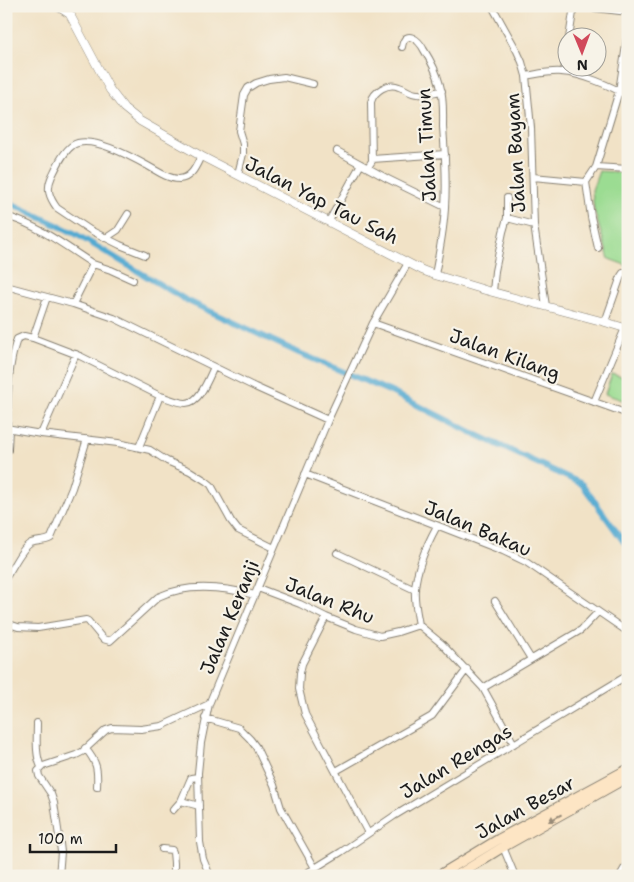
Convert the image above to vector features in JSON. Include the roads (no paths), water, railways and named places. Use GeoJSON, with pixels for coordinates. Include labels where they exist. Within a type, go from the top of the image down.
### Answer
{"type":"FeatureCollection","features":[{"type":"Feature","properties":{"kind":"main road","name":"Jalan Besar"},"geometry":{"type":"LineString","coordinates":[[438,876],[499,839],[628,768]]}},
{"type":"Feature","properties":{"kind":"main road","name":"Jalan Besar"},"geometry":{"type":"LineString","coordinates":[[456,876],[503,847],[628,777]]}},
{"type":"Feature","properties":{"kind":"street"},"geometry":{"type":"LineString","coordinates":[[57,6],[68,9]]}},
{"type":"Feature","properties":{"kind":"street","name":"Jalan Bayam"},"geometry":{"type":"LineString","coordinates":[[492,6],[517,51],[526,76],[531,128],[534,225],[546,306]]}},
{"type":"Feature","properties":{"kind":"street"},"geometry":{"type":"LineString","coordinates":[[571,28],[574,6]]}},
{"type":"Feature","properties":{"kind":"street"},"geometry":{"type":"LineString","coordinates":[[578,6],[628,12]]}},
{"type":"Feature","properties":{"kind":"street","name":"Jalan Yap Tau Sah"},"geometry":{"type":"LineString","coordinates":[[68,9],[110,90],[124,108],[140,122],[201,156],[408,263],[435,275],[626,328]]}},
{"type":"Feature","properties":{"kind":"street"},"geometry":{"type":"LineString","coordinates":[[598,248],[586,182],[596,167],[619,91],[628,32]]}},
{"type":"Feature","properties":{"kind":"street","name":"Jalan Timun"},"geometry":{"type":"LineString","coordinates":[[402,47],[402,43],[409,37],[420,42],[435,71],[442,91],[445,207],[435,275]]}},
{"type":"Feature","properties":{"kind":"street"},"geometry":{"type":"LineString","coordinates":[[526,76],[556,72]]}},
{"type":"Feature","properties":{"kind":"street"},"geometry":{"type":"LineString","coordinates":[[238,174],[243,154],[239,130],[244,96],[248,88],[269,79],[284,77],[313,84]]}},
{"type":"Feature","properties":{"kind":"street"},"geometry":{"type":"LineString","coordinates":[[585,78],[628,96]]}},
{"type":"Feature","properties":{"kind":"street"},"geometry":{"type":"LineString","coordinates":[[368,167],[372,159],[370,106],[372,96],[376,92],[390,86],[401,87],[418,94],[442,91]]}},
{"type":"Feature","properties":{"kind":"street"},"geometry":{"type":"LineString","coordinates":[[145,255],[120,246],[90,230],[57,208],[48,190],[49,183],[60,159],[72,145],[80,142],[95,142],[129,155],[161,174],[173,179],[180,179],[188,176],[196,168],[201,156]]}},
{"type":"Feature","properties":{"kind":"street"},"geometry":{"type":"LineString","coordinates":[[337,151],[393,182],[445,207]]}},
{"type":"Feature","properties":{"kind":"street"},"geometry":{"type":"LineString","coordinates":[[372,159],[445,154]]}},
{"type":"Feature","properties":{"kind":"street"},"geometry":{"type":"LineString","coordinates":[[329,221],[361,164]]}},
{"type":"Feature","properties":{"kind":"street"},"geometry":{"type":"LineString","coordinates":[[596,167],[628,169]]}},
{"type":"Feature","properties":{"kind":"street"},"geometry":{"type":"LineString","coordinates":[[532,177],[586,182]]}},
{"type":"Feature","properties":{"kind":"street"},"geometry":{"type":"LineString","coordinates":[[493,292],[495,271],[503,232],[508,218],[507,198]]}},
{"type":"Feature","properties":{"kind":"street"},"geometry":{"type":"LineString","coordinates":[[106,238],[118,230],[128,214]]}},
{"type":"Feature","properties":{"kind":"street"},"geometry":{"type":"LineString","coordinates":[[9,217],[25,222],[48,234],[93,264],[133,280]]}},
{"type":"Feature","properties":{"kind":"street"},"geometry":{"type":"LineString","coordinates":[[508,218],[534,225]]}},
{"type":"Feature","properties":{"kind":"street"},"geometry":{"type":"LineString","coordinates":[[373,323],[408,263]]}},
{"type":"Feature","properties":{"kind":"street"},"geometry":{"type":"LineString","coordinates":[[72,304],[93,264]]}},
{"type":"Feature","properties":{"kind":"street"},"geometry":{"type":"LineString","coordinates":[[605,322],[621,276],[623,273],[628,273]]}},
{"type":"Feature","properties":{"kind":"street"},"geometry":{"type":"LineString","coordinates":[[6,286],[114,318],[214,368],[328,420]]}},
{"type":"Feature","properties":{"kind":"street"},"geometry":{"type":"LineString","coordinates":[[33,338],[48,297]]}},
{"type":"Feature","properties":{"kind":"street","name":"Jalan Keranji"},"geometry":{"type":"LineString","coordinates":[[210,876],[203,859],[200,842],[198,776],[200,751],[209,704],[328,420],[373,323]]}},
{"type":"Feature","properties":{"kind":"street","name":"Jalan Kilang"},"geometry":{"type":"LineString","coordinates":[[373,323],[628,414]]}},
{"type":"Feature","properties":{"kind":"street"},"geometry":{"type":"LineString","coordinates":[[594,402],[626,328]]}},
{"type":"Feature","properties":{"kind":"street"},"geometry":{"type":"LineString","coordinates":[[8,450],[9,371],[12,354],[17,339],[20,337],[33,338],[76,354],[160,396],[186,403],[192,402],[197,398],[214,368]]}},
{"type":"Feature","properties":{"kind":"street"},"geometry":{"type":"LineString","coordinates":[[40,434],[76,354]]}},
{"type":"Feature","properties":{"kind":"street"},"geometry":{"type":"LineString","coordinates":[[139,447],[160,396]]}},
{"type":"Feature","properties":{"kind":"street"},"geometry":{"type":"LineString","coordinates":[[7,429],[88,439],[150,450],[206,480],[211,485],[238,530],[274,548]]}},
{"type":"Feature","properties":{"kind":"street"},"geometry":{"type":"LineString","coordinates":[[6,577],[28,545],[51,538],[72,488],[88,439]]}},
{"type":"Feature","properties":{"kind":"street","name":"Jalan Bakau"},"geometry":{"type":"LineString","coordinates":[[305,474],[503,551],[526,562],[628,632]]}},
{"type":"Feature","properties":{"kind":"street"},"geometry":{"type":"LineString","coordinates":[[437,526],[423,553],[414,590],[419,624],[442,644],[483,688],[514,744]]}},
{"type":"Feature","properties":{"kind":"street"},"geometry":{"type":"LineString","coordinates":[[337,553],[414,590]]}},
{"type":"Feature","properties":{"kind":"street"},"geometry":{"type":"LineString","coordinates":[[6,623],[18,627],[38,628],[86,620],[103,639],[110,641],[158,597],[167,592],[208,588],[237,590],[255,595]]}},
{"type":"Feature","properties":{"kind":"street","name":"Jalan Rhu"},"geometry":{"type":"LineString","coordinates":[[258,588],[300,604],[356,630],[380,636],[419,624]]}},
{"type":"Feature","properties":{"kind":"street"},"geometry":{"type":"LineString","coordinates":[[495,601],[531,659]]}},
{"type":"Feature","properties":{"kind":"street"},"geometry":{"type":"LineString","coordinates":[[483,688],[581,630],[598,612]]}},
{"type":"Feature","properties":{"kind":"street"},"geometry":{"type":"LineString","coordinates":[[326,617],[302,664],[299,689],[305,714],[368,833]]}},
{"type":"Feature","properties":{"kind":"street"},"geometry":{"type":"LineString","coordinates":[[336,771],[432,716],[467,669]]}},
{"type":"Feature","properties":{"kind":"street","name":"Jalan Rengas"},"geometry":{"type":"LineString","coordinates":[[302,876],[342,852],[368,833],[628,675]]}},
{"type":"Feature","properties":{"kind":"street"},"geometry":{"type":"LineString","coordinates":[[77,876],[59,875],[61,852],[54,803],[51,794],[39,776],[38,772],[41,767],[76,755],[106,730],[112,728],[162,726],[209,704]]}},
{"type":"Feature","properties":{"kind":"street"},"geometry":{"type":"LineString","coordinates":[[206,718],[239,728],[250,738],[274,785],[281,808],[315,868]]}},
{"type":"Feature","properties":{"kind":"street"},"geometry":{"type":"LineString","coordinates":[[36,723],[37,749],[41,767]]}},
{"type":"Feature","properties":{"kind":"street"},"geometry":{"type":"LineString","coordinates":[[85,748],[95,761],[98,776],[97,786]]}},
{"type":"Feature","properties":{"kind":"street"},"geometry":{"type":"LineString","coordinates":[[174,810],[181,801],[190,779],[198,776]]}},
{"type":"Feature","properties":{"kind":"street"},"geometry":{"type":"LineString","coordinates":[[181,801],[199,806]]}},
{"type":"Feature","properties":{"kind":"street"},"geometry":{"type":"LineString","coordinates":[[503,847],[515,876]]}},
{"type":"Feature","properties":{"kind":"street"},"geometry":{"type":"LineString","coordinates":[[162,849],[172,850],[173,852],[174,876]]}},
{"type":"Feature","properties":{"kind":"street"},"geometry":{"type":"LineString","coordinates":[[620,876],[628,866]]}},
{"type":"Feature","properties":{"kind":"waterway"},"geometry":{"type":"LineString","coordinates":[[6,201],[74,233],[186,300],[299,353],[389,391],[582,484],[624,542],[628,543]]}}]}
